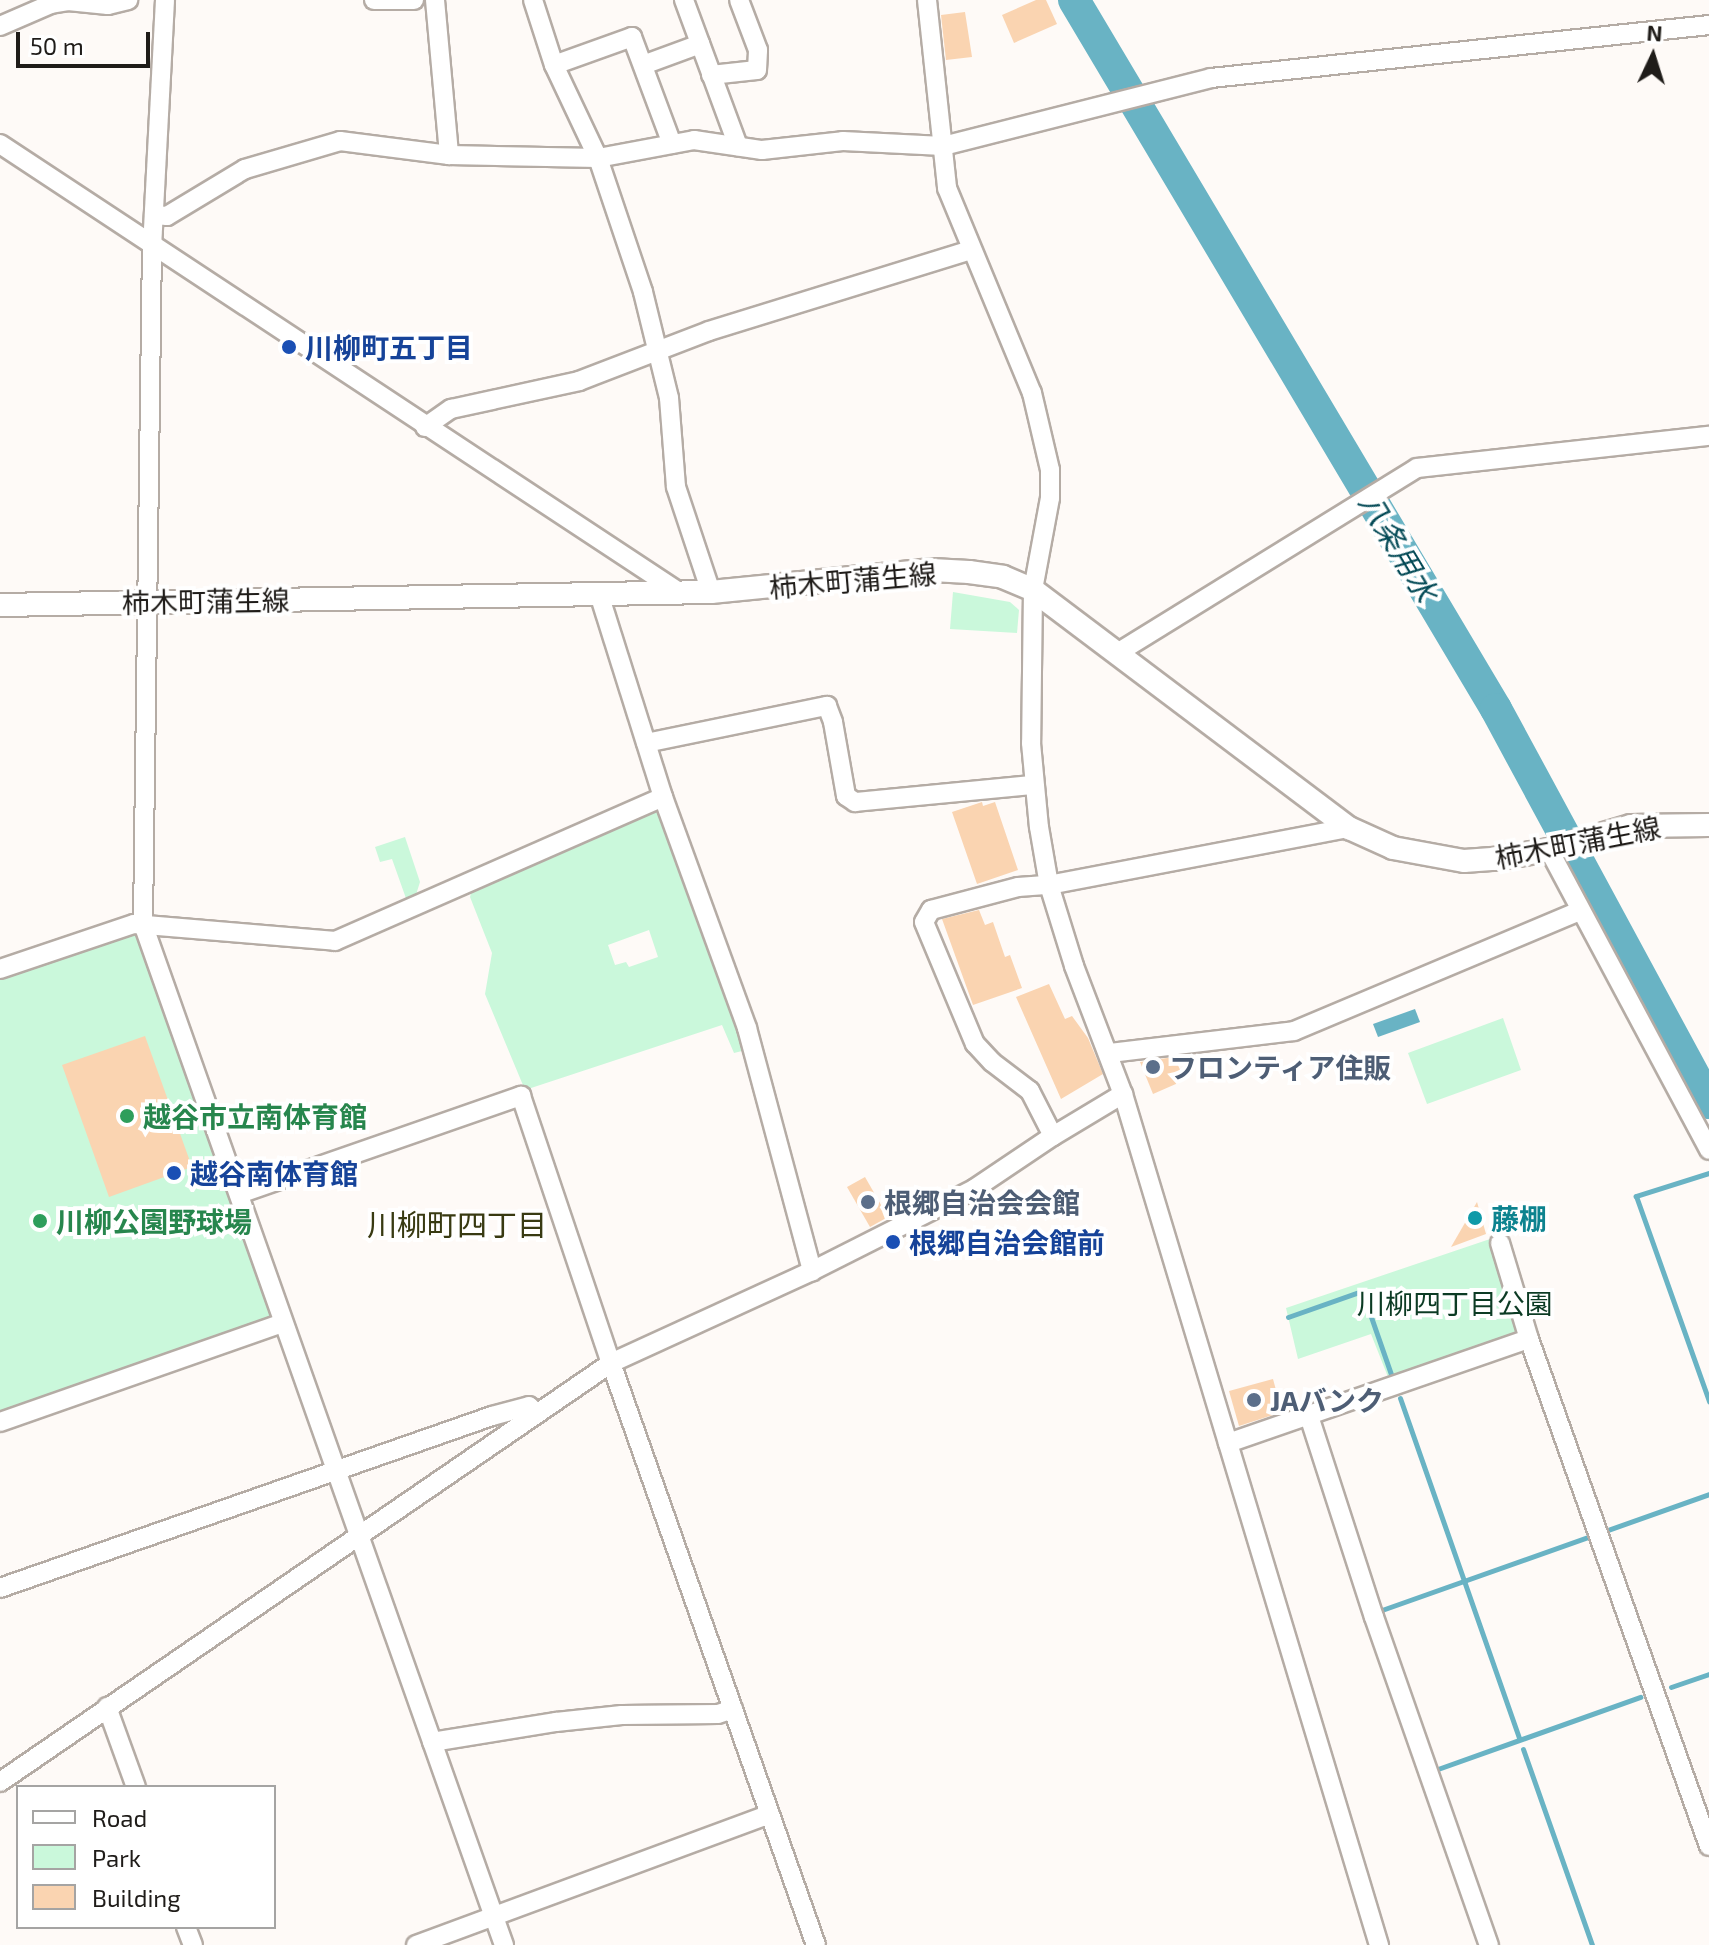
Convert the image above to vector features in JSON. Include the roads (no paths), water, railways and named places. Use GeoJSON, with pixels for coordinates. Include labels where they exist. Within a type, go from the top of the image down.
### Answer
{"type":"FeatureCollection","features":[{"type":"Feature","properties":{"kind":"main road","name":"柿木町蒲生線"},"geometry":{"type":"LineString","coordinates":[[0,605],[711,592],[932,570],[1003,577],[1033,590],[1119,652],[1349,828],[1393,848],[1464,861],[1554,849],[1584,838],[1641,825],[1709,825]]}},
{"type":"Feature","properties":{"kind":"street"},"geometry":{"type":"LineString","coordinates":[[0,26],[52,2],[108,5],[128,0]]}},
{"type":"Feature","properties":{"kind":"street"},"geometry":{"type":"LineString","coordinates":[[165,0],[152,244],[143,924],[504,1945]]}},
{"type":"Feature","properties":{"kind":"street"},"geometry":{"type":"LineString","coordinates":[[374,0],[414,0]]}},
{"type":"Feature","properties":{"kind":"street"},"geometry":{"type":"LineString","coordinates":[[435,0],[449,155]]}},
{"type":"Feature","properties":{"kind":"street"},"geometry":{"type":"LineString","coordinates":[[533,0],[554,65],[598,158],[643,292],[669,398],[676,487],[711,592]]}},
{"type":"Feature","properties":{"kind":"street"},"geometry":{"type":"LineString","coordinates":[[684,0],[738,146]]}},
{"type":"Feature","properties":{"kind":"street"},"geometry":{"type":"LineString","coordinates":[[711,75],[757,70],[758,50],[739,0]]}},
{"type":"Feature","properties":{"kind":"street"},"geometry":{"type":"LineString","coordinates":[[927,0],[947,188],[1032,393],[1046,441],[1050,498],[1033,590],[1033,785],[1049,885],[1074,966],[1110,1053],[1123,1094],[1379,1945]]}},
{"type":"Feature","properties":{"kind":"street"},"geometry":{"type":"LineString","coordinates":[[154,215],[167,216],[245,169],[340,141],[449,155],[598,158],[694,140],[762,150],[843,141],[943,146],[1211,78],[1709,25]]}},
{"type":"Feature","properties":{"kind":"street"},"geometry":{"type":"LineString","coordinates":[[554,65],[632,37],[672,144]]}},
{"type":"Feature","properties":{"kind":"street"},"geometry":{"type":"LineString","coordinates":[[643,65],[700,44]]}},
{"type":"Feature","properties":{"kind":"street"},"geometry":{"type":"LineString","coordinates":[[0,144],[679,592]]}},
{"type":"Feature","properties":{"kind":"street"},"geometry":{"type":"LineString","coordinates":[[425,427],[451,409],[579,381],[657,350],[971,250]]}},
{"type":"Feature","properties":{"kind":"street"},"geometry":{"type":"LineString","coordinates":[[1119,652],[1417,468],[1709,436]]}},
{"type":"Feature","properties":{"kind":"street"},"geometry":{"type":"LineString","coordinates":[[599,594],[663,797],[747,1028],[812,1271]]}},
{"type":"Feature","properties":{"kind":"street"},"geometry":{"type":"LineString","coordinates":[[646,743],[827,706],[833,722],[846,796],[855,802],[1033,785]]}},
{"type":"Feature","properties":{"kind":"street"},"geometry":{"type":"LineString","coordinates":[[0,969],[134,924],[335,941],[663,797]]}},
{"type":"Feature","properties":{"kind":"street"},"geometry":{"type":"LineString","coordinates":[[1053,1136],[1030,1091],[992,1062],[975,1044],[924,922],[931,910],[1018,887],[1049,885],[1349,828]]}},
{"type":"Feature","properties":{"kind":"street"},"geometry":{"type":"LineString","coordinates":[[1554,849],[1580,911],[1709,1150]]}},
{"type":"Feature","properties":{"kind":"street"},"geometry":{"type":"LineString","coordinates":[[1110,1053],[1294,1031],[1580,911]]}},
{"type":"Feature","properties":{"kind":"street"},"geometry":{"type":"LineString","coordinates":[[0,1782],[611,1363],[812,1271],[974,1189],[1123,1094]]}},
{"type":"Feature","properties":{"kind":"street"},"geometry":{"type":"LineString","coordinates":[[239,1194],[521,1096],[611,1363],[816,1945]]}},
{"type":"Feature","properties":{"kind":"street"},"geometry":{"type":"LineString","coordinates":[[1500,1243],[1529,1339],[1709,1846]]}},
{"type":"Feature","properties":{"kind":"street"},"geometry":{"type":"LineString","coordinates":[[0,1422],[283,1323]]}},
{"type":"Feature","properties":{"kind":"street"},"geometry":{"type":"LineString","coordinates":[[1228,1443],[1529,1339]]}},
{"type":"Feature","properties":{"kind":"street"},"geometry":{"type":"LineString","coordinates":[[0,1588],[492,1416],[529,1406],[536,1413]]}},
{"type":"Feature","properties":{"kind":"street"},"geometry":{"type":"LineString","coordinates":[[1309,1416],[1374,1617],[1489,1945]]}},
{"type":"Feature","properties":{"kind":"street"},"geometry":{"type":"LineString","coordinates":[[107,1707],[135,1785]]}},
{"type":"Feature","properties":{"kind":"street"},"geometry":{"type":"LineString","coordinates":[[432,1742],[556,1722],[622,1715],[718,1714],[733,1709]]}},
{"type":"Feature","properties":{"kind":"street"},"geometry":{"type":"LineString","coordinates":[[416,1945],[770,1814]]}},
{"type":"Feature","properties":{"kind":"water"},"geometry":{"type":"Polygon","coordinates":[[[1415,1009],[1420,1022],[1378,1037],[1373,1024],[1415,1009]]]}},
{"type":"Feature","properties":{"kind":"waterway","name":"八条用水"},"geometry":{"type":"LineString","coordinates":[[1074,0],[1496,709],[1709,1103]]}},
{"type":"Feature","properties":{"kind":"waterway"},"geometry":{"type":"LineString","coordinates":[[1709,1173],[1636,1196],[1709,1401]]}},
{"type":"Feature","properties":{"kind":"waterway"},"geometry":{"type":"LineString","coordinates":[[1288,1317],[1362,1291],[1392,1377]]}},
{"type":"Feature","properties":{"kind":"waterway"},"geometry":{"type":"LineString","coordinates":[[1400,1398],[1519,1738]]}},
{"type":"Feature","properties":{"kind":"waterway"},"geometry":{"type":"LineString","coordinates":[[1381,1615],[1379,1611],[1709,1494]]}},
{"type":"Feature","properties":{"kind":"waterway"},"geometry":{"type":"LineString","coordinates":[[1671,1687],[1709,1674]]}},
{"type":"Feature","properties":{"kind":"waterway"},"geometry":{"type":"LineString","coordinates":[[1435,1770],[1640,1697]]}},
{"type":"Feature","properties":{"kind":"waterway"},"geometry":{"type":"LineString","coordinates":[[1523,1749],[1592,1945]]}},
{"type":"Feature","properties":{"kind":"place","name":"川柳町五丁目"},"geometry":{"type":"Point","coordinates":[289,347]}},
{"type":"Feature","properties":{"kind":"place","name":"フロンティア住販"},"geometry":{"type":"Point","coordinates":[1153,1067]}},
{"type":"Feature","properties":{"kind":"place","name":"越谷市立南体育館"},"geometry":{"type":"Point","coordinates":[127,1116]}},
{"type":"Feature","properties":{"kind":"place","name":"越谷南体育館"},"geometry":{"type":"Point","coordinates":[174,1173]}},
{"type":"Feature","properties":{"kind":"place","name":"根郷自治会会館"},"geometry":{"type":"Point","coordinates":[868,1202]}},
{"type":"Feature","properties":{"kind":"place","name":"藤棚"},"geometry":{"type":"Point","coordinates":[1475,1218]}},
{"type":"Feature","properties":{"kind":"place","name":"川柳公園野球場"},"geometry":{"type":"Point","coordinates":[40,1221]}},
{"type":"Feature","properties":{"kind":"place","name":"根郷自治会館前"},"geometry":{"type":"Point","coordinates":[893,1242]}},
{"type":"Feature","properties":{"kind":"place","name":"JAバンク"},"geometry":{"type":"Point","coordinates":[1254,1400]}},
{"type":"Feature","properties":{"kind":"district","name":"川柳町四丁目"},"geometry":{"type":"Point","coordinates":[457,1224]}},
{"type":"Feature","properties":{"kind":"park label","name":"川柳四丁目公園"},"geometry":{"type":"Point","coordinates":[1455,1303]}}]}
